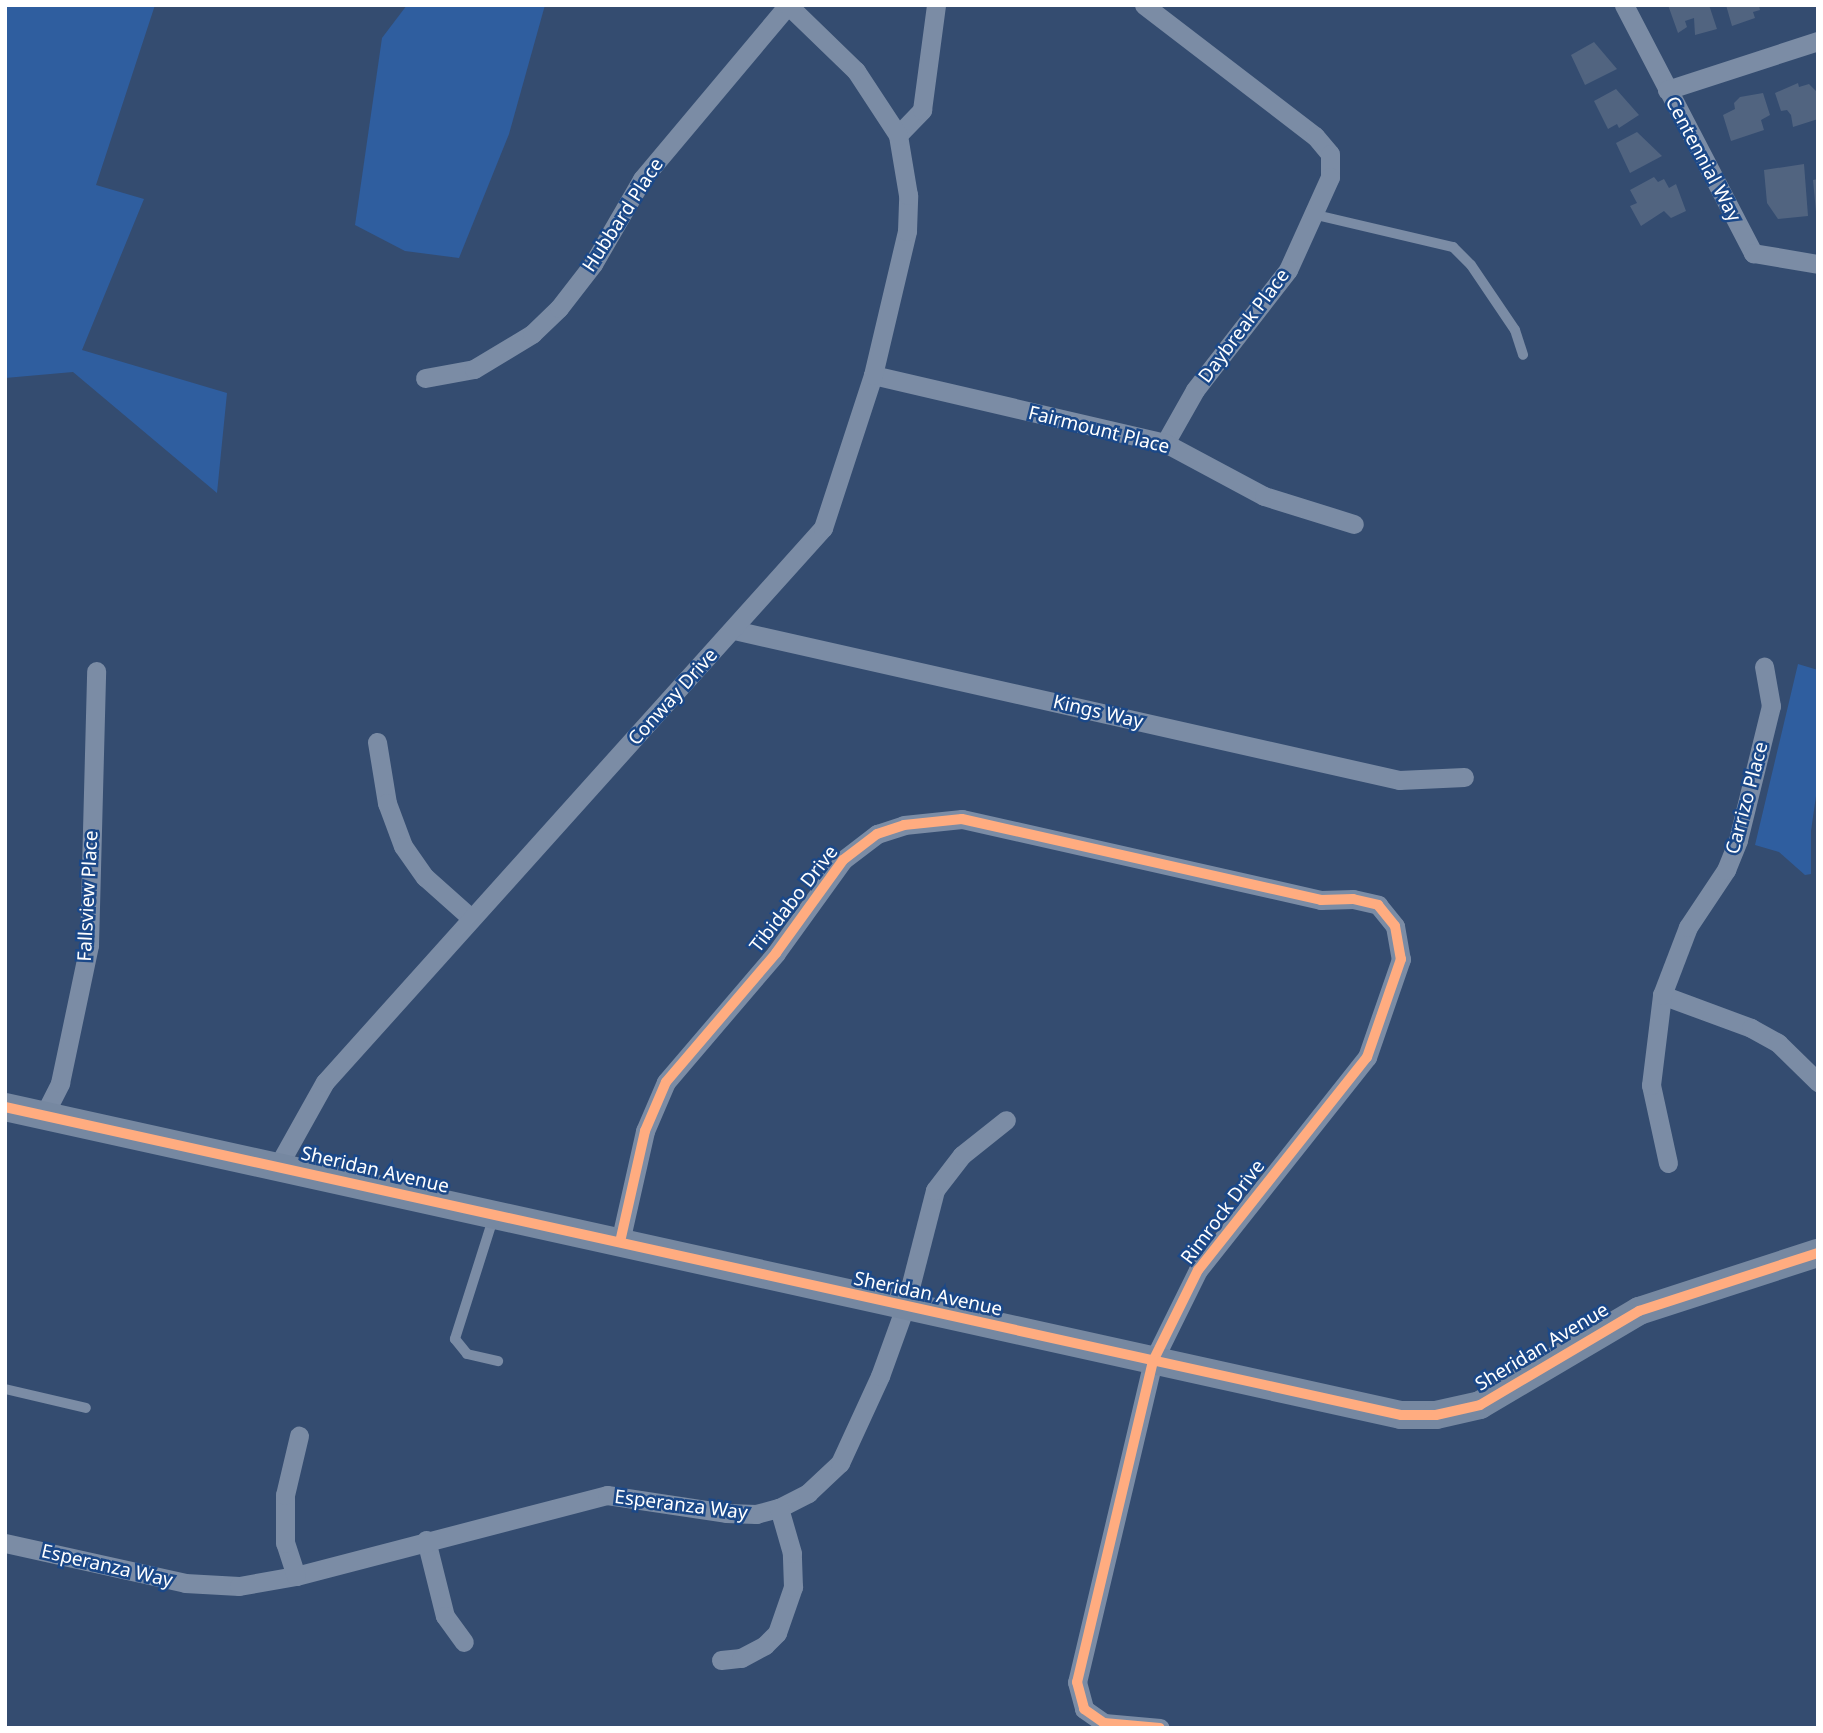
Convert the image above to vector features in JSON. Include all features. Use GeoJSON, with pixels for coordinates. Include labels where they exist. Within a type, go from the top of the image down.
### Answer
{"type":"FeatureCollection","features":[{"type":"Feature","properties":{"kind":"street"},"geometry":{"type":"LineString","coordinates":[[788,5],[856,71],[899,143],[922,110],[936,5]]}},
{"type":"Feature","properties":{"kind":"street","name":"Hubbard Place"},"geometry":{"type":"LineString","coordinates":[[425,378],[474,369],[533,334],[559,308],[593,264],[642,179],[788,5]]}},
{"type":"Feature","properties":{"kind":"street","name":"Daybreak Place"},"geometry":{"type":"LineString","coordinates":[[1144,5],[1315,136],[1330,154],[1330,177],[1288,270],[1195,390],[1165,443]]}},
{"type":"Feature","properties":{"kind":"street","name":"Centennial Way"},"geometry":{"type":"LineString","coordinates":[[1624,5],[1753,253],[1818,264]]}},
{"type":"Feature","properties":{"kind":"street"},"geometry":{"type":"LineString","coordinates":[[1667,90],[1818,41]]}},
{"type":"Feature","properties":{"kind":"street","name":"Conway Drive"},"geometry":{"type":"LineString","coordinates":[[278,1166],[305,1111],[326,1082],[823,528],[873,376],[907,231],[908,195],[899,143]]}},
{"type":"Feature","properties":{"kind":"street","name":"Fairmount Place"},"geometry":{"type":"LineString","coordinates":[[873,376],[1165,443],[1264,496],[1354,524]]}},
{"type":"Feature","properties":{"kind":"street","name":"Kings Way"},"geometry":{"type":"LineString","coordinates":[[734,630],[1399,780],[1464,777]]}},
{"type":"Feature","properties":{"kind":"street","name":"Carrizo Place"},"geometry":{"type":"LineString","coordinates":[[1668,1163],[1651,1084],[1662,995],[1688,927],[1726,870],[1738,840],[1772,706],[1764,667]]}},
{"type":"Feature","properties":{"kind":"street","name":"Fallsview Place"},"geometry":{"type":"LineString","coordinates":[[44,1115],[60,1083],[89,946],[96,671]]}},
{"type":"Feature","properties":{"kind":"street"},"geometry":{"type":"LineString","coordinates":[[377,742],[387,803],[403,846],[425,877],[471,918]]}},
{"type":"Feature","properties":{"kind":"street","name":"Tibidabo Drive"},"geometry":{"type":"LineString","coordinates":[[620,1242],[645,1131],[666,1082],[776,953],[844,860],[877,834],[904,825],[962,820],[1321,900]]}},
{"type":"Feature","properties":{"kind":"street","name":"Rimrock Drive"},"geometry":{"type":"LineString","coordinates":[[1160,1728],[1104,1723],[1084,1709],[1077,1682],[1153,1361],[1198,1270],[1367,1057],[1401,959],[1395,926],[1378,905],[1353,899],[1321,900]]}},
{"type":"Feature","properties":{"kind":"street"},"geometry":{"type":"LineString","coordinates":[[1662,995],[1751,1028],[1778,1044],[1818,1083]]}},
{"type":"Feature","properties":{"kind":"street","name":"Sheridan Avenue"},"geometry":{"type":"LineString","coordinates":[[5,1107],[1401,1415],[1436,1415],[1498,1396],[1603,1328],[1639,1311],[1818,1252]]}},
{"type":"Feature","properties":{"kind":"street","name":"Esperanza Way"},"geometry":{"type":"LineString","coordinates":[[5,1543],[185,1583],[239,1586],[296,1576],[607,1495],[726,1513],[756,1514],[779,1508],[808,1493],[840,1463],[880,1376],[905,1307],[935,1190],[962,1155],[1006,1121]]}},
{"type":"Feature","properties":{"kind":"street"},"geometry":{"type":"LineString","coordinates":[[296,1576],[285,1543],[285,1495],[299,1436]]}},
{"type":"Feature","properties":{"kind":"street"},"geometry":{"type":"LineString","coordinates":[[721,1660],[741,1658],[765,1645],[777,1633],[793,1587],[792,1553],[779,1508]]}},
{"type":"Feature","properties":{"kind":"street"},"geometry":{"type":"LineString","coordinates":[[426,1540],[445,1616],[464,1642]]}},
{"type":"Feature","properties":{"kind":"lane"},"geometry":{"type":"LineString","coordinates":[[1312,214],[1453,247],[1471,265],[1515,330],[1524,355]]}},
{"type":"Feature","properties":{"kind":"lane"},"geometry":{"type":"LineString","coordinates":[[494,1215],[455,1339],[467,1354],[498,1362]]}},
{"type":"Feature","properties":{"kind":"lane"},"geometry":{"type":"LineString","coordinates":[[5,1389],[86,1408]]}},
{"type":"Feature","properties":{"kind":"shaded area"},"geometry":{"type":"Polygon","coordinates":[[[5,5],[155,5],[96,185],[144,199],[82,350],[227,393],[217,493],[73,372],[5,378],[5,5]]]}},
{"type":"Feature","properties":{"kind":"shaded area"},"geometry":{"type":"Polygon","coordinates":[[[407,5],[545,5],[509,134],[459,258],[405,251],[355,225],[382,38],[407,5]]]}},
{"type":"Feature","properties":{"kind":"shaded area"},"geometry":{"type":"Polygon","coordinates":[[[1798,664],[1818,670],[1818,782],[1811,831],[1811,874],[1805,875],[1779,852],[1755,845],[1798,664]]]}},
{"type":"Feature","properties":{"kind":"building"},"geometry":{"type":"Polygon","coordinates":[[[1668,5],[1709,5],[1717,29],[1695,35],[1694,18],[1685,21],[1687,27],[1678,33],[1668,5]]]}},
{"type":"Feature","properties":{"kind":"building"},"geometry":{"type":"Polygon","coordinates":[[[1726,5],[1759,5],[1760,10],[1753,12],[1755,18],[1732,26],[1726,5]]]}},
{"type":"Feature","properties":{"kind":"building"},"geometry":{"type":"Polygon","coordinates":[[[1594,42],[1617,69],[1585,85],[1571,55],[1594,42]]]}},
{"type":"Feature","properties":{"kind":"building"},"geometry":{"type":"Polygon","coordinates":[[[1798,83],[1799,87],[1809,84],[1818,93],[1818,119],[1793,127],[1791,115],[1787,110],[1781,111],[1775,93],[1798,83]]]}},
{"type":"Feature","properties":{"kind":"building"},"geometry":{"type":"Polygon","coordinates":[[[1616,89],[1639,115],[1619,128],[1617,124],[1608,129],[1594,101],[1616,89]]]}},
{"type":"Feature","properties":{"kind":"building"},"geometry":{"type":"Polygon","coordinates":[[[1763,93],[1770,115],[1761,120],[1764,130],[1731,141],[1723,115],[1735,109],[1734,103],[1740,97],[1763,93]]]}},
{"type":"Feature","properties":{"kind":"building"},"geometry":{"type":"Polygon","coordinates":[[[1637,132],[1662,156],[1630,173],[1616,143],[1637,132]]]}},
{"type":"Feature","properties":{"kind":"building"},"geometry":{"type":"Polygon","coordinates":[[[1804,164],[1808,216],[1778,219],[1767,203],[1764,170],[1804,164]]]}},
{"type":"Feature","properties":{"kind":"building"},"geometry":{"type":"Polygon","coordinates":[[[1654,177],[1658,182],[1664,179],[1669,188],[1676,184],[1686,211],[1671,218],[1664,211],[1641,226],[1630,206],[1637,203],[1630,190],[1654,177]]]}},
{"type":"Feature","properties":{"kind":"building"},"geometry":{"type":"Polygon","coordinates":[[[1818,179],[1818,212],[1816,212],[1813,180],[1818,179]]]}},
{"type":"Feature","properties":{"kind":"cycle path"},"geometry":{"type":"LineString","coordinates":[[620,1242],[645,1131],[666,1082],[776,953],[843,860],[877,834],[904,825],[962,819],[1321,900],[1353,899],[1378,905],[1395,926],[1401,959],[1367,1057],[1198,1270],[1153,1361],[1077,1682],[1084,1709],[1104,1723],[1160,1728]]}},
{"type":"Feature","properties":{"kind":"cycle path"},"geometry":{"type":"LineString","coordinates":[[5,1107],[1401,1415],[1436,1415],[1480,1405],[1639,1311],[1818,1253]]}}]}
